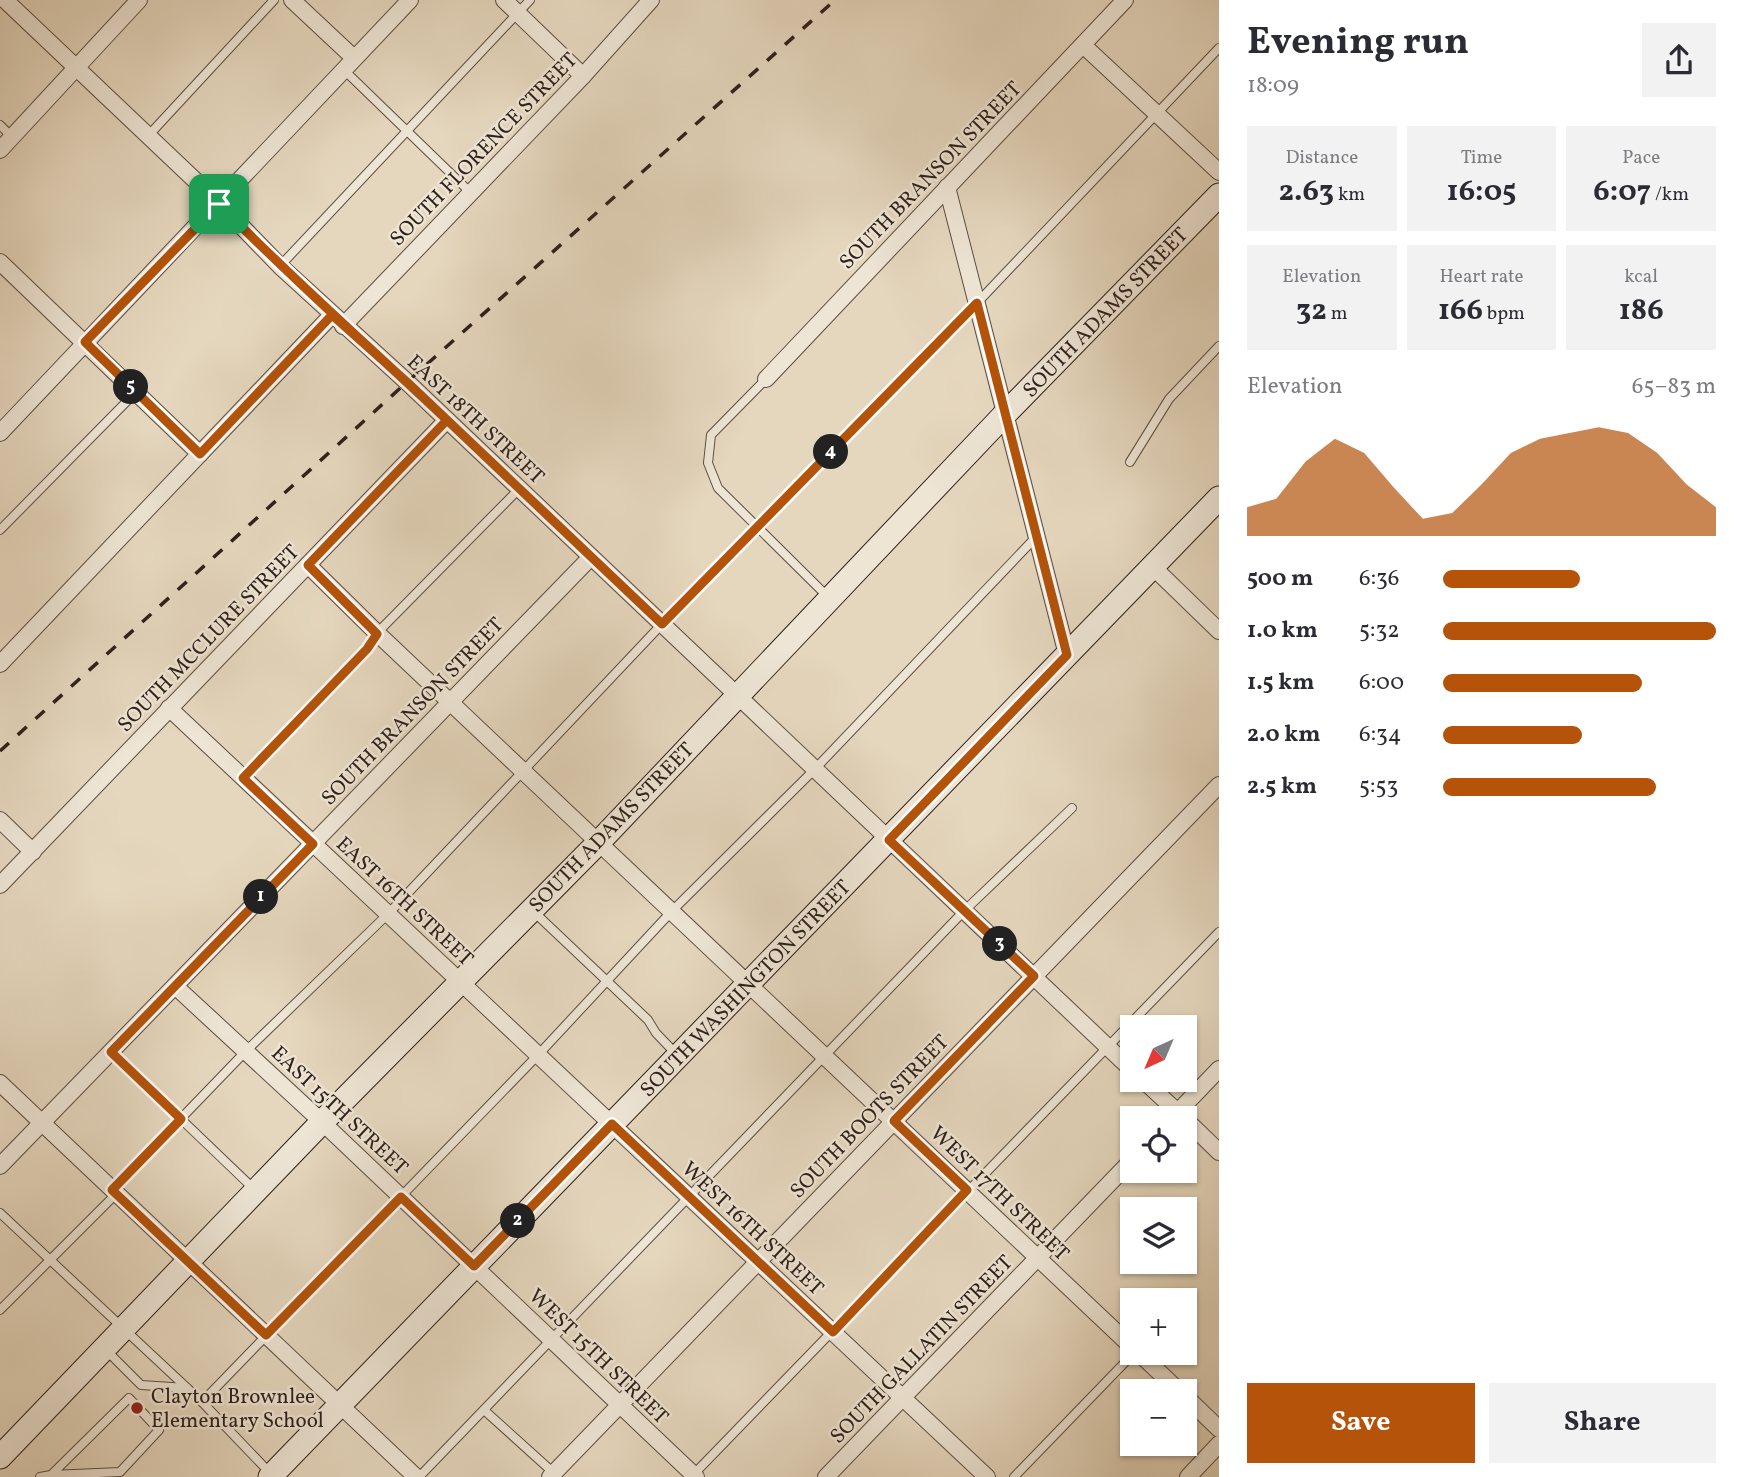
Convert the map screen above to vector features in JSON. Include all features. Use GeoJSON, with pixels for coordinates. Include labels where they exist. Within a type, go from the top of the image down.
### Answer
{"type":"FeatureCollection","features":[{"type":"Feature","properties":{"kind":"main road","name":"SOUTH ADAMS STREET"},"geometry":{"type":"LineString","coordinates":[[0,1457],[323,1122],[599,842],[1005,414],[1219,195]]}},
{"type":"Feature","properties":{"kind":"main road","name":"SOUTH WASHINGTON STREET"},"geometry":{"type":"LineString","coordinates":[[271,1476],[1219,498]]}},
{"type":"Feature","properties":{"kind":"street"},"geometry":{"type":"LineString","coordinates":[[0,150],[6,131],[76,68],[139,0]]}},
{"type":"Feature","properties":{"kind":"street"},"geometry":{"type":"LineString","coordinates":[[292,0],[348,63]]}},
{"type":"Feature","properties":{"kind":"street"},"geometry":{"type":"LineString","coordinates":[[0,433],[410,0]]}},
{"type":"Feature","properties":{"kind":"street"},"geometry":{"type":"LineString","coordinates":[[504,0],[583,76]]}},
{"type":"Feature","properties":{"kind":"street","name":"SOUTH FLORENCE STREET"},"geometry":{"type":"LineString","coordinates":[[0,664],[200,454],[471,193],[583,76],[651,0]]}},
{"type":"Feature","properties":{"kind":"street","name":"SOUTH BRANSON STREET"},"geometry":{"type":"LineString","coordinates":[[766,379],[1125,0]]}},
{"type":"Feature","properties":{"kind":"street","name":"EAST 18TH STREET"},"geometry":{"type":"LineString","coordinates":[[6,4],[1120,1058]]}},
{"type":"Feature","properties":{"kind":"street"},"geometry":{"type":"LineString","coordinates":[[1083,46],[1219,172]]}},
{"type":"Feature","properties":{"kind":"street"},"geometry":{"type":"LineString","coordinates":[[947,187],[1067,655]]}},
{"type":"Feature","properties":{"kind":"street"},"geometry":{"type":"LineString","coordinates":[[0,262],[200,454]]}},
{"type":"Feature","properties":{"kind":"street","name":"SOUTH MCCLURE STREET"},"geometry":{"type":"LineString","coordinates":[[0,885],[447,420]]}},
{"type":"Feature","properties":{"kind":"street","name":"SOUTH BRANSON STREET"},"geometry":{"type":"LineString","coordinates":[[0,1166],[591,557]]}},
{"type":"Feature","properties":{"kind":"street","name":"WEST 17TH STREET"},"geometry":{"type":"LineString","coordinates":[[308,565],[377,634],[1120,1336]]}},
{"type":"Feature","properties":{"kind":"street"},"geometry":{"type":"LineString","coordinates":[[1153,567],[1219,631]]}},
{"type":"Feature","properties":{"kind":"street","name":"EAST 16TH STREET"},"geometry":{"type":"LineString","coordinates":[[169,708],[612,1124]]}},
{"type":"Feature","properties":{"kind":"street","name":"SOUTH BOOTS STREET"},"geometry":{"type":"LineString","coordinates":[[554,1476],[620,1404],[1219,785]]}},
{"type":"Feature","properties":{"kind":"street"},"geometry":{"type":"LineString","coordinates":[[0,820],[33,852]]}},
{"type":"Feature","properties":{"kind":"street","name":"EAST 15TH STREET"},"geometry":{"type":"LineString","coordinates":[[175,986],[474,1266]]}},
{"type":"Feature","properties":{"kind":"street"},"geometry":{"type":"LineString","coordinates":[[1188,1106],[1219,1069]]}},
{"type":"Feature","properties":{"kind":"street"},"geometry":{"type":"LineString","coordinates":[[0,1083],[418,1477]]}},
{"type":"Feature","properties":{"kind":"street"},"geometry":{"type":"LineString","coordinates":[[1155,1092],[1168,1106]]}},
{"type":"Feature","properties":{"kind":"street","name":"WEST 16TH STREET"},"geometry":{"type":"LineString","coordinates":[[612,1124],[987,1477]]}},
{"type":"Feature","properties":{"kind":"street"},"geometry":{"type":"LineString","coordinates":[[1197,1133],[1219,1152]]}},
{"type":"Feature","properties":{"kind":"street","name":"SOUTH GALLATIN STREET"},"geometry":{"type":"LineString","coordinates":[[826,1477],[1120,1173]]}},
{"type":"Feature","properties":{"kind":"street","name":"WEST 15TH STREET"},"geometry":{"type":"LineString","coordinates":[[474,1266],[693,1476]]}},
{"type":"Feature","properties":{"kind":"street"},"geometry":{"type":"LineString","coordinates":[[1150,1365],[1166,1379]]}},
{"type":"Feature","properties":{"kind":"street"},"geometry":{"type":"LineString","coordinates":[[1197,1408],[1219,1429]]}},
{"type":"Feature","properties":{"kind":"street"},"geometry":{"type":"LineString","coordinates":[[1188,1477],[1219,1444]]}},
{"type":"Feature","properties":{"kind":"lane"},"geometry":{"type":"LineString","coordinates":[[148,136],[275,0]]}},
{"type":"Feature","properties":{"kind":"lane"},"geometry":{"type":"LineString","coordinates":[[280,266],[530,0]]}},
{"type":"Feature","properties":{"kind":"lane"},"geometry":{"type":"LineString","coordinates":[[0,1310],[246,1051],[388,914],[662,624],[977,303],[1219,48]]}},
{"type":"Feature","properties":{"kind":"lane"},"geometry":{"type":"LineString","coordinates":[[348,63],[407,129],[471,193]]}},
{"type":"Feature","properties":{"kind":"lane"},"geometry":{"type":"LineString","coordinates":[[1130,462],[1169,399],[1219,346]]}},
{"type":"Feature","properties":{"kind":"lane"},"geometry":{"type":"LineString","coordinates":[[766,379],[711,435],[708,463],[718,488],[829,598]]}},
{"type":"Feature","properties":{"kind":"lane"},"geometry":{"type":"LineString","coordinates":[[0,530],[136,392]]}},
{"type":"Feature","properties":{"kind":"lane"},"geometry":{"type":"LineString","coordinates":[[243,778],[367,649],[377,634],[519,489]]}},
{"type":"Feature","properties":{"kind":"lane"},"geometry":{"type":"LineString","coordinates":[[202,1402],[538,1055],[672,911],[815,769],[1036,537]]}},
{"type":"Feature","properties":{"kind":"lane"},"geometry":{"type":"LineString","coordinates":[[418,1477],[964,911],[1072,808]]}},
{"type":"Feature","properties":{"kind":"lane"},"geometry":{"type":"LineString","coordinates":[[532,910],[648,1020],[656,1033],[678,1056]]}},
{"type":"Feature","properties":{"kind":"lane"},"geometry":{"type":"LineString","coordinates":[[693,1476],[1219,932]]}},
{"type":"Feature","properties":{"kind":"lane"},"geometry":{"type":"LineString","coordinates":[[111,1052],[257,1191]]}},
{"type":"Feature","properties":{"kind":"lane"},"geometry":{"type":"LineString","coordinates":[[0,1213],[202,1402],[271,1476]]}},
{"type":"Feature","properties":{"kind":"lane"},"geometry":{"type":"LineString","coordinates":[[105,1349],[141,1385],[187,1388]]}},
{"type":"Feature","properties":{"kind":"lane"},"geometry":{"type":"LineString","coordinates":[[1014,1477],[1124,1365]]}},
{"type":"Feature","properties":{"kind":"lane"},"geometry":{"type":"LineString","coordinates":[[51,1475],[141,1385]]}},
{"type":"Feature","properties":{"kind":"lane"},"geometry":{"type":"LineString","coordinates":[[40,1477],[120,1472],[159,1430],[129,1398]]}},
{"type":"Feature","properties":{"kind":"lane"},"geometry":{"type":"LineString","coordinates":[[484,1410],[554,1476]]}},
{"type":"Feature","properties":{"kind":"railway"},"geometry":{"type":"LineString","coordinates":[[0,751],[407,382],[835,0]]}},
{"type":"Feature","properties":{"kind":"place","name":"Clayton Brownlee Elementary School"},"geometry":{"type":"Point","coordinates":[137,1408]}},
{"type":"Feature","properties":{"kind":"route"},"geometry":{"type":"LineString","coordinates":[[219,204],[85,342],[200,454],[332,315],[407,382],[662,624],[977,303],[1067,655],[889,840],[1034,976],[894,1121],[967,1190],[833,1332],[612,1124],[474,1266],[401,1197],[266,1335],[112,1190],[181,1119],[111,1052],[313,844],[243,778],[367,649],[377,634],[308,565],[447,420],[407,382],[280,266],[219,204]]}}]}
